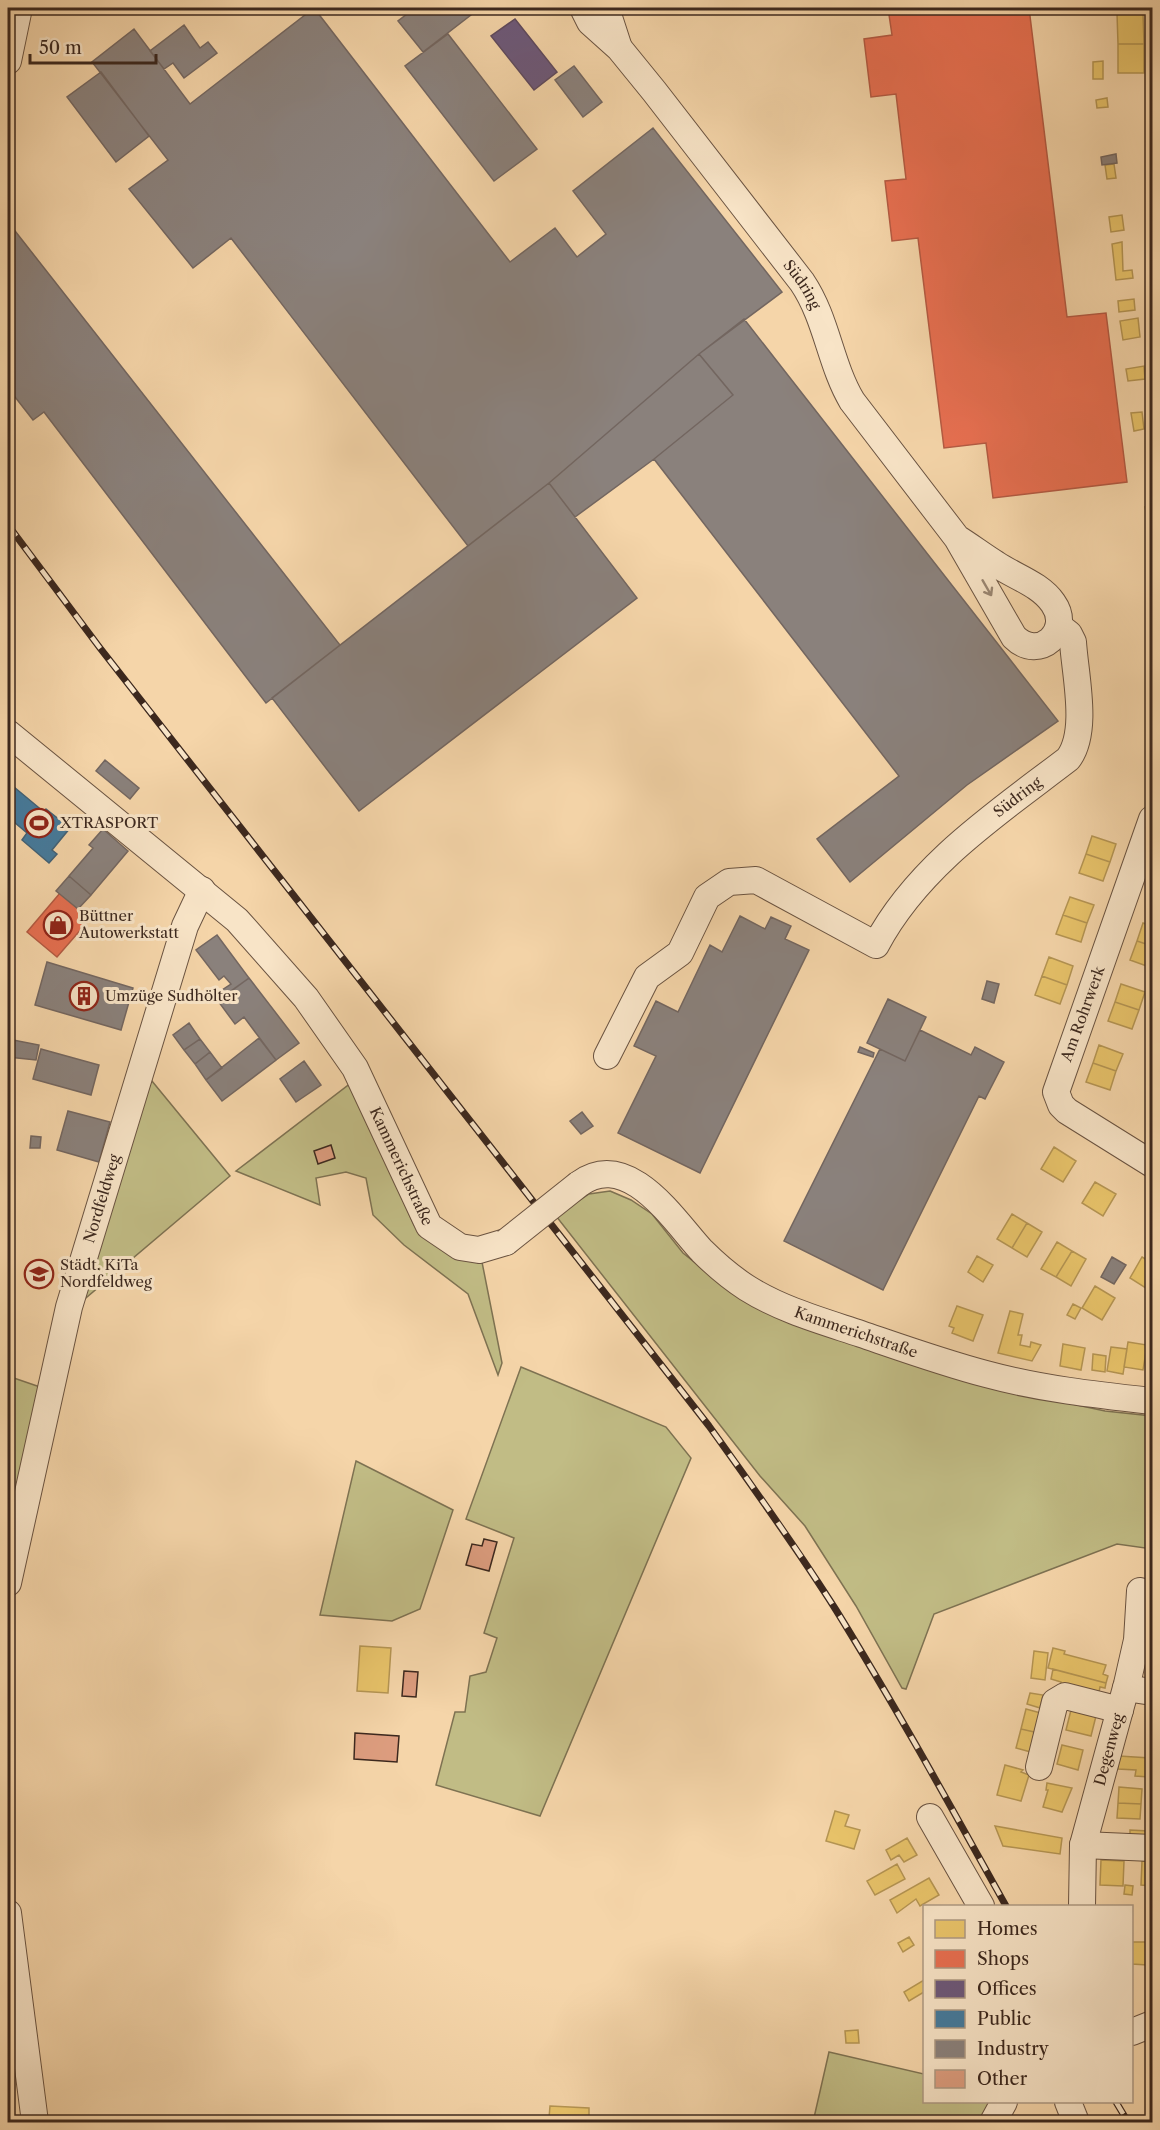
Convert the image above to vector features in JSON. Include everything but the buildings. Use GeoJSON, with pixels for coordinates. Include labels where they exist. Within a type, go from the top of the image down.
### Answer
{"type":"FeatureCollection","features":[{"type":"Feature","properties":{"kind":"street"},"geometry":{"type":"LineString","coordinates":[[8,61],[19,8]]}},
{"type":"Feature","properties":{"kind":"street","name":"Südring"},"geometry":{"type":"LineString","coordinates":[[583,8],[590,22],[619,48],[741,200],[802,282],[820,314],[841,378],[852,401],[957,537],[1014,637],[1021,644],[1040,648],[1055,637],[1060,627],[1060,616],[1047,595],[957,537]]}},
{"type":"Feature","properties":{"kind":"street","name":"Südring"},"geometry":{"type":"LineString","coordinates":[[606,8],[619,48]]}},
{"type":"Feature","properties":{"kind":"street","name":"Südring"},"geometry":{"type":"LineString","coordinates":[[607,1056],[647,977],[680,953],[707,897],[729,882],[756,880],[876,945],[890,922],[922,882],[965,840],[1068,759],[1075,750],[1080,729],[1072,642],[1069,634],[1060,627]]}},
{"type":"Feature","properties":{"kind":"street","name":"Kammerichstraße"},"geometry":{"type":"LineString","coordinates":[[8,733],[202,890],[260,945],[306,998],[348,1054],[429,1226],[460,1247],[479,1250],[506,1242],[579,1184],[605,1175],[642,1187],[663,1204],[700,1249],[730,1277],[785,1308],[987,1374],[1078,1393],[1152,1401]]}},
{"type":"Feature","properties":{"kind":"street","name":"Am Rohrwerk"},"geometry":{"type":"LineString","coordinates":[[1152,819],[1056,1092],[1061,1106],[1067,1111],[1152,1164]]}},
{"type":"Feature","properties":{"kind":"street","name":"Nordfeldweg"},"geometry":{"type":"LineString","coordinates":[[8,1583],[69,1307],[185,926],[202,890]]}},
{"type":"Feature","properties":{"kind":"street","name":"Degenweg"},"geometry":{"type":"LineString","coordinates":[[1082,1905],[1083,1845],[1137,1640],[1140,1591]]}},
{"type":"Feature","properties":{"kind":"street"},"geometry":{"type":"LineString","coordinates":[[1039,1767],[1055,1702],[1065,1696],[1123,1699],[1152,1692]]}},
{"type":"Feature","properties":{"kind":"street"},"geometry":{"type":"LineString","coordinates":[[930,1817],[980,1905]]}},
{"type":"Feature","properties":{"kind":"street"},"geometry":{"type":"LineString","coordinates":[[1083,1845],[1152,1848]]}},
{"type":"Feature","properties":{"kind":"street"},"geometry":{"type":"LineString","coordinates":[[8,1913],[34,2122]]}},
{"type":"Feature","properties":{"kind":"street"},"geometry":{"type":"LineString","coordinates":[[1133,2031],[1152,2024]]}},
{"type":"Feature","properties":{"kind":"street"},"geometry":{"type":"LineString","coordinates":[[993,2122],[1003,2103]]}},
{"type":"Feature","properties":{"kind":"street"},"geometry":{"type":"LineString","coordinates":[[1068,2103],[1076,2122]]}},
{"type":"Feature","properties":{"kind":"shaded area"},"geometry":{"type":"Polygon","coordinates":[[[147,1075],[230,1176],[74,1308],[147,1075]]]}},
{"type":"Feature","properties":{"kind":"shaded area"},"geometry":{"type":"Polygon","coordinates":[[[351,1083],[414,1225],[454,1254],[482,1262],[502,1363],[498,1375],[468,1294],[404,1245],[373,1215],[366,1178],[346,1172],[316,1178],[320,1205],[236,1171],[351,1083]]]}},
{"type":"Feature","properties":{"kind":"shaded area"},"geometry":{"type":"Polygon","coordinates":[[[610,1191],[631,1200],[652,1214],[683,1253],[729,1290],[1021,1393],[1105,1411],[1152,1416],[1152,1549],[1117,1544],[934,1614],[906,1689],[902,1688],[856,1606],[805,1526],[760,1476],[556,1216],[589,1194],[610,1191]]]}},
{"type":"Feature","properties":{"kind":"shaded area"},"geometry":{"type":"Polygon","coordinates":[[[521,1367],[666,1427],[691,1458],[540,1816],[436,1785],[455,1712],[465,1712],[470,1676],[486,1672],[497,1638],[484,1633],[514,1538],[466,1519],[521,1367]]]}},
{"type":"Feature","properties":{"kind":"shaded area"},"geometry":{"type":"Polygon","coordinates":[[[8,1376],[43,1388],[8,1547],[8,1376]]]}},
{"type":"Feature","properties":{"kind":"shaded area"},"geometry":{"type":"Polygon","coordinates":[[[356,1461],[453,1510],[420,1609],[392,1621],[320,1615],[356,1461]]]}},
{"type":"Feature","properties":{"kind":"shaded area"},"geometry":{"type":"Polygon","coordinates":[[[829,2052],[923,2074],[923,2103],[994,2103],[986,2122],[813,2122],[829,2052]]]}},
{"type":"Feature","properties":{"kind":"railway"},"geometry":{"type":"LineString","coordinates":[[8,525],[100,648],[709,1426],[790,1540],[836,1610],[902,1720],[1005,1905]]}},
{"type":"Feature","properties":{"kind":"railway"},"geometry":{"type":"LineString","coordinates":[[1117,2103],[1128,2122]]}},
{"type":"Feature","properties":{"kind":"place","name":"XTRASPORT"},"geometry":{"type":"Point","coordinates":[39,823]}},
{"type":"Feature","properties":{"kind":"place","name":"Büttner Autowerkstatt"},"geometry":{"type":"Point","coordinates":[58,925]}},
{"type":"Feature","properties":{"kind":"place","name":"Umzüge Sudhölter"},"geometry":{"type":"Point","coordinates":[84,996]}},
{"type":"Feature","properties":{"kind":"place","name":"Städt. KiTa Nordfeldweg"},"geometry":{"type":"Point","coordinates":[39,1274]}}]}
